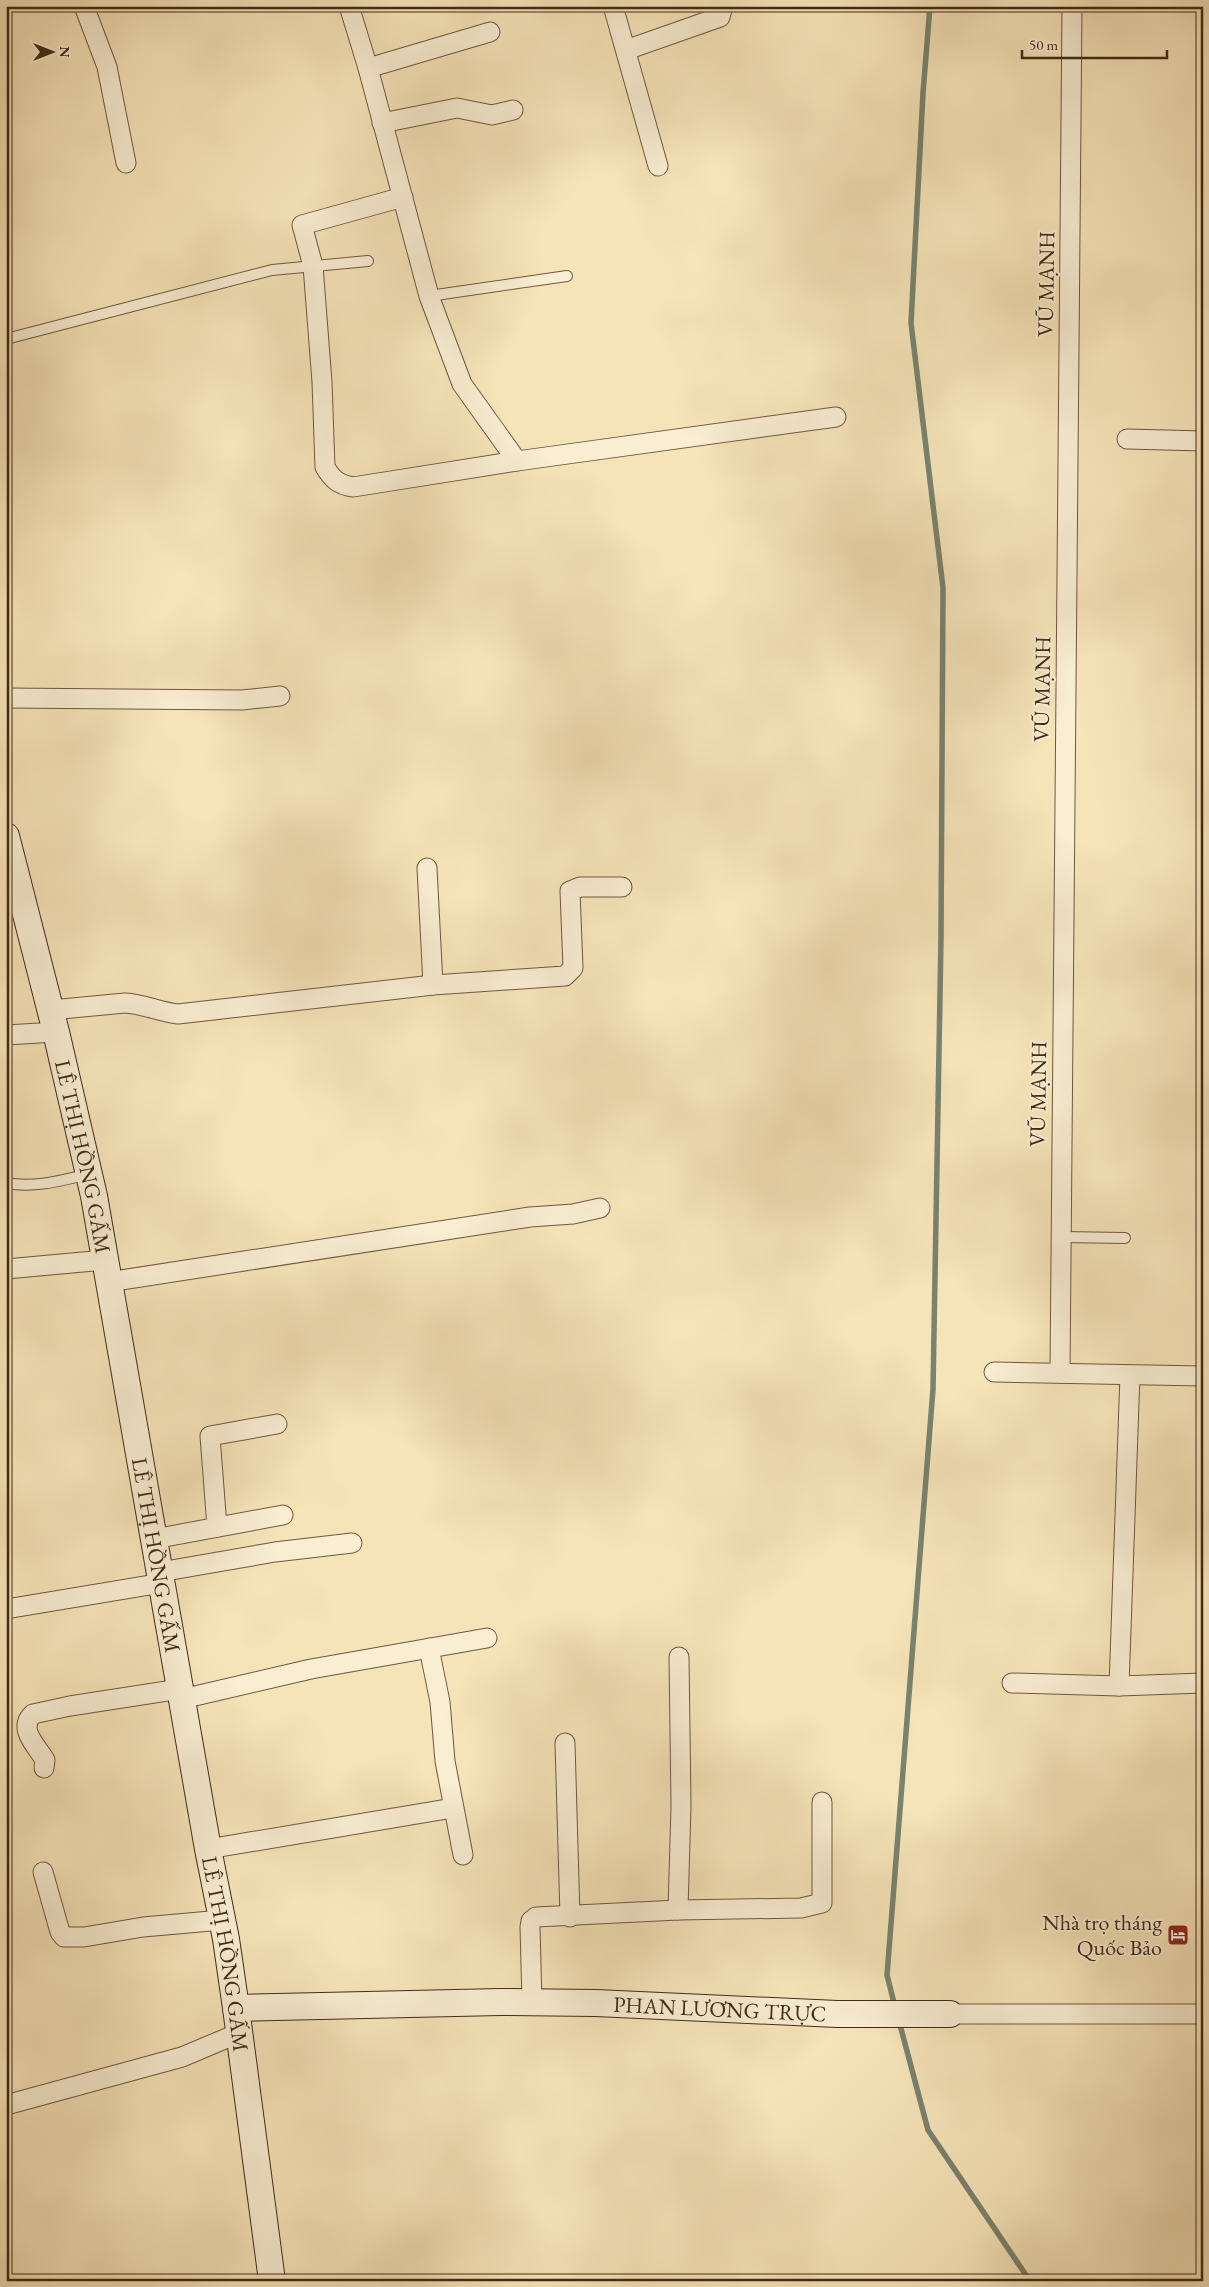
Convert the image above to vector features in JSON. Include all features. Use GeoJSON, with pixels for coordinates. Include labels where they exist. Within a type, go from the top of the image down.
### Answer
{"type":"FeatureCollection","features":[{"type":"Feature","properties":{"kind":"main road","name":"LÊ THỊ HỒNG GẤM"},"geometry":{"type":"LineString","coordinates":[[6,836],[10,865],[54,1021],[89,1174],[222,1920],[238,2021],[272,2281]]}},
{"type":"Feature","properties":{"kind":"main road","name":"PHAN LƯƠNG TRỰC"},"geometry":{"type":"LineString","coordinates":[[238,2021],[532,2002],[596,2003],[837,2014],[950,2014]]}},
{"type":"Feature","properties":{"kind":"street"},"geometry":{"type":"LineString","coordinates":[[84,6],[107,67],[126,163]]}},
{"type":"Feature","properties":{"kind":"street"},"geometry":{"type":"LineString","coordinates":[[349,6],[368,68],[429,296],[462,384],[518,461]]}},
{"type":"Feature","properties":{"kind":"street"},"geometry":{"type":"LineString","coordinates":[[613,6],[658,166]]}},
{"type":"Feature","properties":{"kind":"street"},"geometry":{"type":"LineString","coordinates":[[626,50],[720,17],[723,6]]}},
{"type":"Feature","properties":{"kind":"street","name":"VŨ MẠNH"},"geometry":{"type":"LineString","coordinates":[[1060,1373],[1072,6]]}},
{"type":"Feature","properties":{"kind":"street"},"geometry":{"type":"LineString","coordinates":[[368,68],[490,32]]}},
{"type":"Feature","properties":{"kind":"street"},"geometry":{"type":"LineString","coordinates":[[382,123],[457,108],[492,115],[513,110]]}},
{"type":"Feature","properties":{"kind":"street"},"geometry":{"type":"LineString","coordinates":[[403,197],[302,225],[313,266],[322,382],[325,467],[330,476],[344,486],[353,487],[518,461],[836,416]]}},
{"type":"Feature","properties":{"kind":"street"},"geometry":{"type":"LineString","coordinates":[[1127,439],[1203,441]]}},
{"type":"Feature","properties":{"kind":"street"},"geometry":{"type":"LineString","coordinates":[[6,698],[242,700],[280,696]]}},
{"type":"Feature","properties":{"kind":"street"},"geometry":{"type":"LineString","coordinates":[[427,868],[433,985]]}},
{"type":"Feature","properties":{"kind":"street"},"geometry":{"type":"LineString","coordinates":[[6,1035],[54,1021],[136,1004],[167,1013],[178,1014],[433,985],[564,976],[570,974],[573,968],[570,891],[580,887],[622,887]]}},
{"type":"Feature","properties":{"kind":"street"},"geometry":{"type":"LineString","coordinates":[[6,1269],[106,1271],[530,1217],[574,1214],[600,1208]]}},
{"type":"Feature","properties":{"kind":"street"},"geometry":{"type":"LineString","coordinates":[[994,1372],[1203,1376]]}},
{"type":"Feature","properties":{"kind":"street"},"geometry":{"type":"LineString","coordinates":[[1120,1686],[1130,1375]]}},
{"type":"Feature","properties":{"kind":"street"},"geometry":{"type":"LineString","coordinates":[[217,1527],[210,1436],[277,1424]]}},
{"type":"Feature","properties":{"kind":"street"},"geometry":{"type":"LineString","coordinates":[[154,1539],[283,1515]]}},
{"type":"Feature","properties":{"kind":"street"},"geometry":{"type":"LineString","coordinates":[[6,1609],[161,1578],[275,1552],[352,1543]]}},
{"type":"Feature","properties":{"kind":"street"},"geometry":{"type":"LineString","coordinates":[[44,1768],[45,1760],[30,1739],[27,1728],[29,1718],[33,1714],[70,1706],[181,1694],[487,1638]]}},
{"type":"Feature","properties":{"kind":"street"},"geometry":{"type":"LineString","coordinates":[[429,1648],[440,1702],[443,1748],[463,1855]]}},
{"type":"Feature","properties":{"kind":"street"},"geometry":{"type":"LineString","coordinates":[[678,1910],[681,1806],[679,1657]]}},
{"type":"Feature","properties":{"kind":"street"},"geometry":{"type":"LineString","coordinates":[[1012,1683],[1120,1686],[1203,1683]]}},
{"type":"Feature","properties":{"kind":"street"},"geometry":{"type":"LineString","coordinates":[[565,1743],[570,1916]]}},
{"type":"Feature","properties":{"kind":"street"},"geometry":{"type":"LineString","coordinates":[[532,2002],[531,1921],[536,1918],[678,1910],[801,1908],[822,1903],[824,1898],[822,1802]]}},
{"type":"Feature","properties":{"kind":"street"},"geometry":{"type":"LineString","coordinates":[[208,1849],[453,1808]]}},
{"type":"Feature","properties":{"kind":"street"},"geometry":{"type":"LineString","coordinates":[[43,1872],[60,1932],[64,1936],[84,1936],[143,1927],[222,1920]]}},
{"type":"Feature","properties":{"kind":"street","name":"PHAN LƯƠNG TRỰC"},"geometry":{"type":"LineString","coordinates":[[950,2014],[1203,2014]]}},
{"type":"Feature","properties":{"kind":"street"},"geometry":{"type":"LineString","coordinates":[[6,2105],[182,2057],[238,2021]]}},
{"type":"Feature","properties":{"kind":"lane"},"geometry":{"type":"LineString","coordinates":[[6,339],[272,270],[368,261]]}},
{"type":"Feature","properties":{"kind":"lane"},"geometry":{"type":"LineString","coordinates":[[429,296],[567,276]]}},
{"type":"Feature","properties":{"kind":"lane"},"geometry":{"type":"LineString","coordinates":[[6,1183],[23,1186],[43,1185],[89,1174]]}},
{"type":"Feature","properties":{"kind":"lane"},"geometry":{"type":"LineString","coordinates":[[1061,1237],[1125,1238]]}},
{"type":"Feature","properties":{"kind":"waterway"},"geometry":{"type":"LineString","coordinates":[[895,2007],[887,1975],[933,1389],[941,938],[943,588],[911,323],[923,93],[930,6]]}},
{"type":"Feature","properties":{"kind":"waterway"},"geometry":{"type":"LineString","coordinates":[[899,2021],[928,2130],[1030,2281]]}},
{"type":"Feature","properties":{"kind":"place","name":"Nhà trọ tháng Quốc Bảo"},"geometry":{"type":"Point","coordinates":[1178,1935]}}]}
